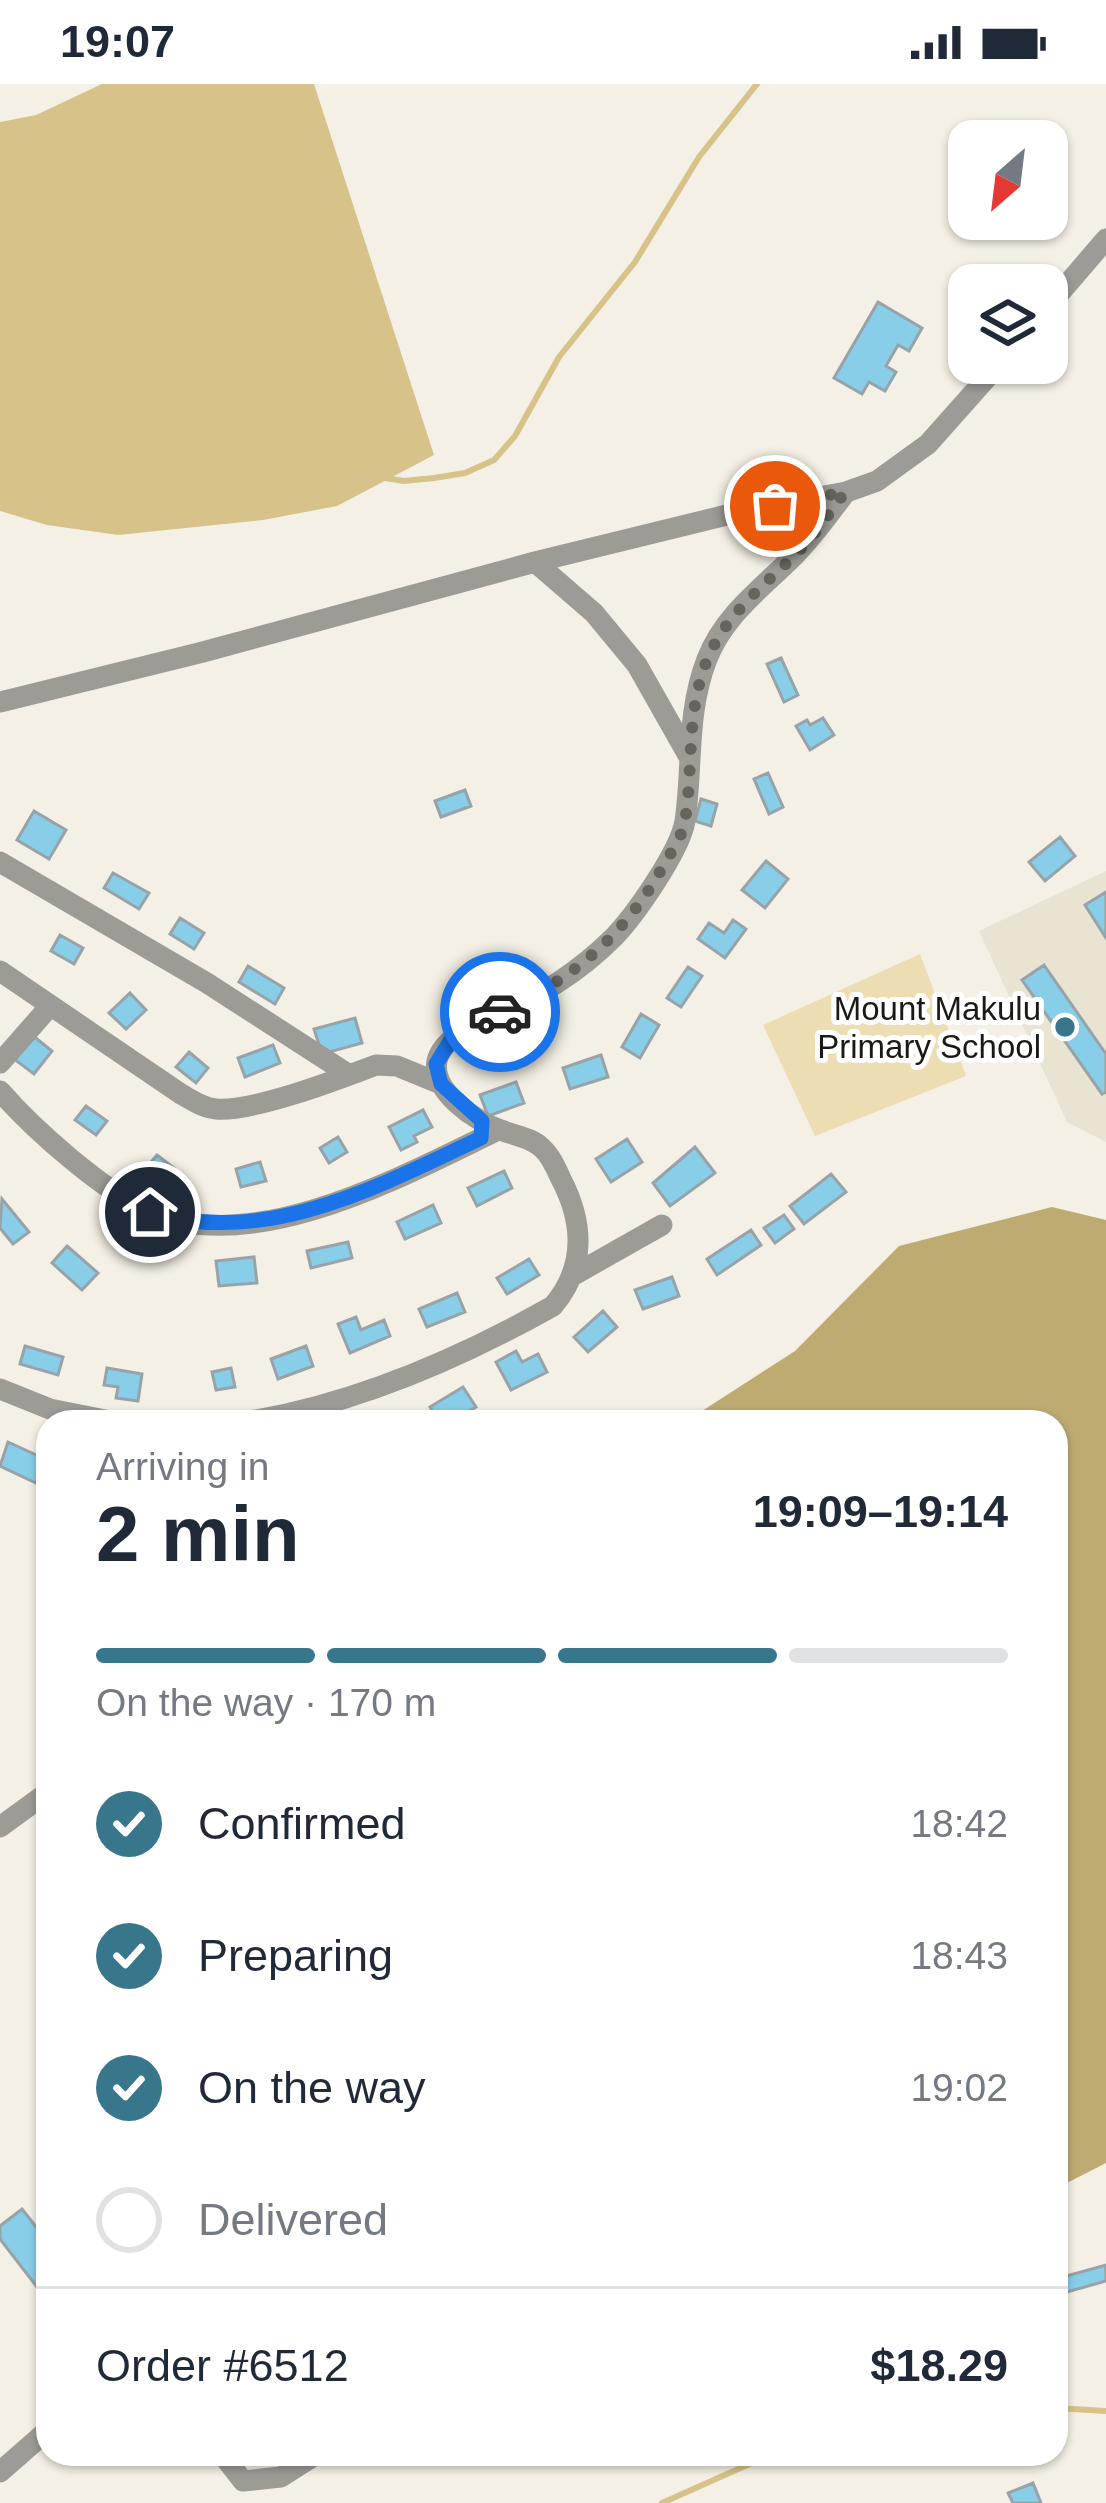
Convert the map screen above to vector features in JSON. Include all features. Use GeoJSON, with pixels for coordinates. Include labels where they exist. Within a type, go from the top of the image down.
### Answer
{"type":"FeatureCollection","features":[{"type":"Feature","properties":{"kind":"street"},"geometry":{"type":"LineString","coordinates":[[1068,283],[1106,239]]}},
{"type":"Feature","properties":{"kind":"street"},"geometry":{"type":"LineString","coordinates":[[0,702],[535,562],[739,512],[845,492],[877,481],[928,444],[981,384]]}},
{"type":"Feature","properties":{"kind":"street"},"geometry":{"type":"LineString","coordinates":[[411,1070],[439,1056],[452,1038],[556,984],[614,937],[643,901],[684,827],[697,692],[724,626],[820,528],[845,492]]}},
{"type":"Feature","properties":{"kind":"street"},"geometry":{"type":"LineString","coordinates":[[535,562],[594,613],[637,665],[689,756]]}},
{"type":"Feature","properties":{"kind":"street"},"geometry":{"type":"LineString","coordinates":[[0,862],[207,983],[349,1074]]}},
{"type":"Feature","properties":{"kind":"street"},"geometry":{"type":"LineString","coordinates":[[0,971],[206,1107],[256,1104],[386,1064],[441,1084],[487,1130],[531,1139],[544,1149],[566,1187],[579,1230],[572,1276],[553,1306],[474,1349],[369,1389],[289,1410]]}},
{"type":"Feature","properties":{"kind":"street"},"geometry":{"type":"LineString","coordinates":[[0,1063],[50,1006]]}},
{"type":"Feature","properties":{"kind":"street"},"geometry":{"type":"LineString","coordinates":[[439,1056],[441,1084]]}},
{"type":"Feature","properties":{"kind":"street"},"geometry":{"type":"LineString","coordinates":[[0,1091],[38,1130],[127,1198],[150,1212],[196,1224],[247,1224],[336,1200],[382,1185],[487,1130]]}},
{"type":"Feature","properties":{"kind":"street"},"geometry":{"type":"LineString","coordinates":[[572,1276],[662,1225]]}},
{"type":"Feature","properties":{"kind":"street"},"geometry":{"type":"LineString","coordinates":[[0,1389],[59,1410]]}},
{"type":"Feature","properties":{"kind":"street"},"geometry":{"type":"LineString","coordinates":[[0,1827],[36,1801]]}},
{"type":"Feature","properties":{"kind":"street"},"geometry":{"type":"LineString","coordinates":[[0,2472],[36,2440]]}},
{"type":"Feature","properties":{"kind":"street"},"geometry":{"type":"LineString","coordinates":[[231,2466],[243,2481],[281,2477],[298,2466]]}},
{"type":"Feature","properties":{"kind":"shaded area"},"geometry":{"type":"Polygon","coordinates":[[[102,84],[314,84],[434,455],[337,506],[263,520],[118,535],[47,525],[0,511],[0,122],[36,115],[102,84]]]}},
{"type":"Feature","properties":{"kind":"shaded area","name":"Mount Makulu Primary School"},"geometry":{"type":"Polygon","coordinates":[[[1106,871],[1106,1142],[1067,1122],[979,931],[1106,871]]]}},
{"type":"Feature","properties":{"kind":"shaded area"},"geometry":{"type":"Polygon","coordinates":[[[920,954],[966,1076],[815,1136],[763,1025],[920,954]]]}},
{"type":"Feature","properties":{"kind":"shaded area"},"geometry":{"type":"Polygon","coordinates":[[[1052,1207],[1106,1220],[1106,2163],[1068,2182],[1068,1410],[704,1410],[795,1351],[899,1246],[1052,1207]]]}},
{"type":"Feature","properties":{"kind":"building"},"geometry":{"type":"Polygon","coordinates":[[[878,302],[922,328],[909,351],[898,345],[886,366],[896,372],[885,391],[869,382],[862,394],[834,378],[878,302]]]}},
{"type":"Feature","properties":{"kind":"building"},"geometry":{"type":"Polygon","coordinates":[[[781,658],[798,695],[784,702],[767,664],[781,658]]]}},
{"type":"Feature","properties":{"kind":"building"},"geometry":{"type":"Polygon","coordinates":[[[823,718],[834,735],[810,750],[796,726],[823,718]]]}},
{"type":"Feature","properties":{"kind":"building"},"geometry":{"type":"Polygon","coordinates":[[[768,773],[783,807],[769,814],[754,779],[768,773]]]}},
{"type":"Feature","properties":{"kind":"building"},"geometry":{"type":"Polygon","coordinates":[[[465,790],[471,806],[441,817],[435,801],[465,790]]]}},
{"type":"Feature","properties":{"kind":"building"},"geometry":{"type":"Polygon","coordinates":[[[701,799],[717,804],[711,826],[695,821],[701,799]]]}},
{"type":"Feature","properties":{"kind":"building"},"geometry":{"type":"Polygon","coordinates":[[[34,811],[66,830],[49,859],[17,840],[34,811]]]}},
{"type":"Feature","properties":{"kind":"building"},"geometry":{"type":"Polygon","coordinates":[[[1060,837],[1075,856],[1045,881],[1029,862],[1060,837]]]}},
{"type":"Feature","properties":{"kind":"building"},"geometry":{"type":"Polygon","coordinates":[[[766,861],[788,879],[765,908],[742,890],[766,861]]]}},
{"type":"Feature","properties":{"kind":"building"},"geometry":{"type":"Polygon","coordinates":[[[113,873],[149,893],[139,909],[104,888],[113,873]]]}},
{"type":"Feature","properties":{"kind":"building"},"geometry":{"type":"Polygon","coordinates":[[[1106,892],[1106,938],[1085,905],[1106,892]]]}},
{"type":"Feature","properties":{"kind":"building"},"geometry":{"type":"Polygon","coordinates":[[[180,918],[204,933],[194,949],[170,934],[180,918]]]}},
{"type":"Feature","properties":{"kind":"building"},"geometry":{"type":"Polygon","coordinates":[[[733,920],[746,929],[725,958],[698,939],[709,923],[724,933],[733,920]]]}},
{"type":"Feature","properties":{"kind":"building"},"geometry":{"type":"Polygon","coordinates":[[[60,935],[83,948],[74,964],[51,951],[60,935]]]}},
{"type":"Feature","properties":{"kind":"building"},"geometry":{"type":"Polygon","coordinates":[[[1044,965],[1106,1054],[1106,1092],[1102,1094],[1022,980],[1044,965]]]}},
{"type":"Feature","properties":{"kind":"building"},"geometry":{"type":"Polygon","coordinates":[[[248,966],[284,988],[275,1004],[239,982],[248,966]]]}},
{"type":"Feature","properties":{"kind":"building"},"geometry":{"type":"Polygon","coordinates":[[[688,967],[702,976],[681,1007],[667,998],[688,967]]]}},
{"type":"Feature","properties":{"kind":"building"},"geometry":{"type":"Polygon","coordinates":[[[130,993],[146,1010],[126,1029],[109,1013],[130,993]]]}},
{"type":"Feature","properties":{"kind":"building"},"geometry":{"type":"Polygon","coordinates":[[[641,1014],[659,1025],[640,1058],[622,1047],[641,1014]]]}},
{"type":"Feature","properties":{"kind":"building"},"geometry":{"type":"Polygon","coordinates":[[[355,1018],[362,1043],[322,1054],[314,1029],[355,1018]]]}},
{"type":"Feature","properties":{"kind":"building"},"geometry":{"type":"Polygon","coordinates":[[[32,1035],[52,1051],[34,1074],[14,1059],[32,1035]]]}},
{"type":"Feature","properties":{"kind":"building"},"geometry":{"type":"Polygon","coordinates":[[[273,1045],[280,1063],[245,1077],[238,1058],[273,1045]]]}},
{"type":"Feature","properties":{"kind":"building"},"geometry":{"type":"Polygon","coordinates":[[[189,1052],[208,1068],[196,1083],[176,1067],[189,1052]]]}},
{"type":"Feature","properties":{"kind":"building"},"geometry":{"type":"Polygon","coordinates":[[[601,1055],[608,1077],[570,1089],[563,1068],[601,1055]]]}},
{"type":"Feature","properties":{"kind":"building"},"geometry":{"type":"Polygon","coordinates":[[[516,1082],[524,1103],[488,1116],[480,1095],[516,1082]]]}},
{"type":"Feature","properties":{"kind":"building"},"geometry":{"type":"Polygon","coordinates":[[[86,1106],[107,1121],[96,1135],[75,1120],[86,1106]]]}},
{"type":"Feature","properties":{"kind":"building"},"geometry":{"type":"Polygon","coordinates":[[[423,1110],[432,1127],[401,1150],[389,1127],[423,1110]]]}},
{"type":"Feature","properties":{"kind":"building"},"geometry":{"type":"Polygon","coordinates":[[[338,1137],[347,1152],[329,1163],[320,1148],[338,1137]]]}},
{"type":"Feature","properties":{"kind":"building"},"geometry":{"type":"Polygon","coordinates":[[[627,1139],[642,1162],[611,1182],[596,1159],[627,1139]]]}},
{"type":"Feature","properties":{"kind":"building"},"geometry":{"type":"Polygon","coordinates":[[[695,1147],[715,1173],[670,1206],[653,1183],[695,1147]]]}},
{"type":"Feature","properties":{"kind":"building"},"geometry":{"type":"Polygon","coordinates":[[[157,1155],[174,1168],[163,1182],[146,1168],[157,1155]]]}},
{"type":"Feature","properties":{"kind":"building"},"geometry":{"type":"Polygon","coordinates":[[[260,1162],[266,1181],[241,1187],[236,1169],[260,1162]]]}},
{"type":"Feature","properties":{"kind":"building"},"geometry":{"type":"Polygon","coordinates":[[[504,1171],[512,1188],[477,1206],[468,1188],[504,1171]]]}},
{"type":"Feature","properties":{"kind":"building"},"geometry":{"type":"Polygon","coordinates":[[[831,1174],[846,1192],[804,1224],[790,1206],[831,1174]]]}},
{"type":"Feature","properties":{"kind":"building"},"geometry":{"type":"Polygon","coordinates":[[[2,1199],[29,1232],[13,1244],[0,1228],[2,1199]]]}},
{"type":"Feature","properties":{"kind":"building"},"geometry":{"type":"Polygon","coordinates":[[[433,1205],[441,1223],[405,1239],[397,1222],[433,1205]]]}},
{"type":"Feature","properties":{"kind":"building"},"geometry":{"type":"Polygon","coordinates":[[[784,1215],[794,1229],[775,1243],[764,1228],[784,1215]]]}},
{"type":"Feature","properties":{"kind":"building"},"geometry":{"type":"Polygon","coordinates":[[[751,1230],[761,1245],[717,1275],[707,1259],[751,1230]]]}},
{"type":"Feature","properties":{"kind":"building"},"geometry":{"type":"Polygon","coordinates":[[[348,1242],[352,1258],[311,1268],[307,1251],[348,1242]]]}},
{"type":"Feature","properties":{"kind":"building"},"geometry":{"type":"Polygon","coordinates":[[[67,1246],[98,1273],[82,1290],[52,1263],[67,1246]]]}},
{"type":"Feature","properties":{"kind":"building"},"geometry":{"type":"Polygon","coordinates":[[[254,1257],[257,1283],[219,1286],[216,1261],[254,1257]]]}},
{"type":"Feature","properties":{"kind":"building"},"geometry":{"type":"Polygon","coordinates":[[[529,1259],[539,1275],[507,1294],[497,1278],[529,1259]]]}},
{"type":"Feature","properties":{"kind":"building"},"geometry":{"type":"Polygon","coordinates":[[[672,1277],[679,1296],[643,1309],[635,1290],[672,1277]]]}},
{"type":"Feature","properties":{"kind":"building"},"geometry":{"type":"Polygon","coordinates":[[[457,1293],[465,1312],[427,1327],[419,1309],[457,1293]]]}},
{"type":"Feature","properties":{"kind":"building"},"geometry":{"type":"Polygon","coordinates":[[[603,1311],[617,1327],[588,1352],[574,1337],[603,1311]]]}},
{"type":"Feature","properties":{"kind":"building"},"geometry":{"type":"Polygon","coordinates":[[[356,1317],[361,1330],[384,1320],[390,1336],[350,1353],[338,1324],[356,1317]]]}},
{"type":"Feature","properties":{"kind":"building"},"geometry":{"type":"Polygon","coordinates":[[[25,1346],[63,1357],[58,1375],[20,1364],[25,1346]]]}},
{"type":"Feature","properties":{"kind":"building"},"geometry":{"type":"Polygon","coordinates":[[[306,1346],[313,1366],[278,1379],[271,1359],[306,1346]]]}},
{"type":"Feature","properties":{"kind":"building"},"geometry":{"type":"Polygon","coordinates":[[[516,1351],[522,1362],[538,1354],[547,1372],[511,1390],[496,1362],[516,1351]]]}},
{"type":"Feature","properties":{"kind":"building"},"geometry":{"type":"Polygon","coordinates":[[[107,1368],[142,1374],[138,1401],[116,1398],[118,1387],[104,1385],[107,1368]]]}},
{"type":"Feature","properties":{"kind":"building"},"geometry":{"type":"Polygon","coordinates":[[[231,1368],[235,1387],[216,1390],[212,1372],[231,1368]]]}},
{"type":"Feature","properties":{"kind":"building"},"geometry":{"type":"Polygon","coordinates":[[[463,1387],[476,1407],[432,1410],[430,1407],[463,1387]]]}},
{"type":"Feature","properties":{"kind":"building"},"geometry":{"type":"Polygon","coordinates":[[[8,1442],[36,1455],[36,1483],[0,1466],[8,1442]]]}},
{"type":"Feature","properties":{"kind":"building"},"geometry":{"type":"Polygon","coordinates":[[[22,2209],[36,2227],[36,2286],[0,2239],[0,2226],[22,2209]]]}},
{"type":"Feature","properties":{"kind":"building"},"geometry":{"type":"Polygon","coordinates":[[[1106,2265],[1106,2281],[1068,2292],[1068,2276],[1106,2265]]]}},
{"type":"Feature","properties":{"kind":"building"},"geometry":{"type":"Polygon","coordinates":[[[1033,2483],[1041,2503],[1013,2503],[1008,2493],[1033,2483]]]}},
{"type":"Feature","properties":{"kind":"waterway"},"geometry":{"type":"LineString","coordinates":[[385,478],[404,481],[465,473],[494,460],[515,436],[559,357],[635,262],[699,157],[757,84]]}},
{"type":"Feature","properties":{"kind":"waterway"},"geometry":{"type":"LineString","coordinates":[[1068,2409],[1106,2411]]}},
{"type":"Feature","properties":{"kind":"waterway"},"geometry":{"type":"LineString","coordinates":[[662,2503],[745,2466]]}},
{"type":"Feature","properties":{"kind":"way so far"},"geometry":{"type":"LineString","coordinates":[[500,1012],[556,984],[614,937],[643,901],[668,857],[684,827],[690,727],[708,658],[737,608],[796,554],[845,492],[775,506]]}},
{"type":"Feature","properties":{"kind":"place","name":"Mount Makulu Primary School"},"geometry":{"type":"Point","coordinates":[1065,1027]}},
{"type":"Feature","properties":{"kind":"route"},"geometry":{"type":"LineString","coordinates":[[150,1212],[196,1224],[247,1224],[358,1194],[481,1138],[482,1121],[441,1084],[436,1064],[452,1038],[500,1012]]}}]}
